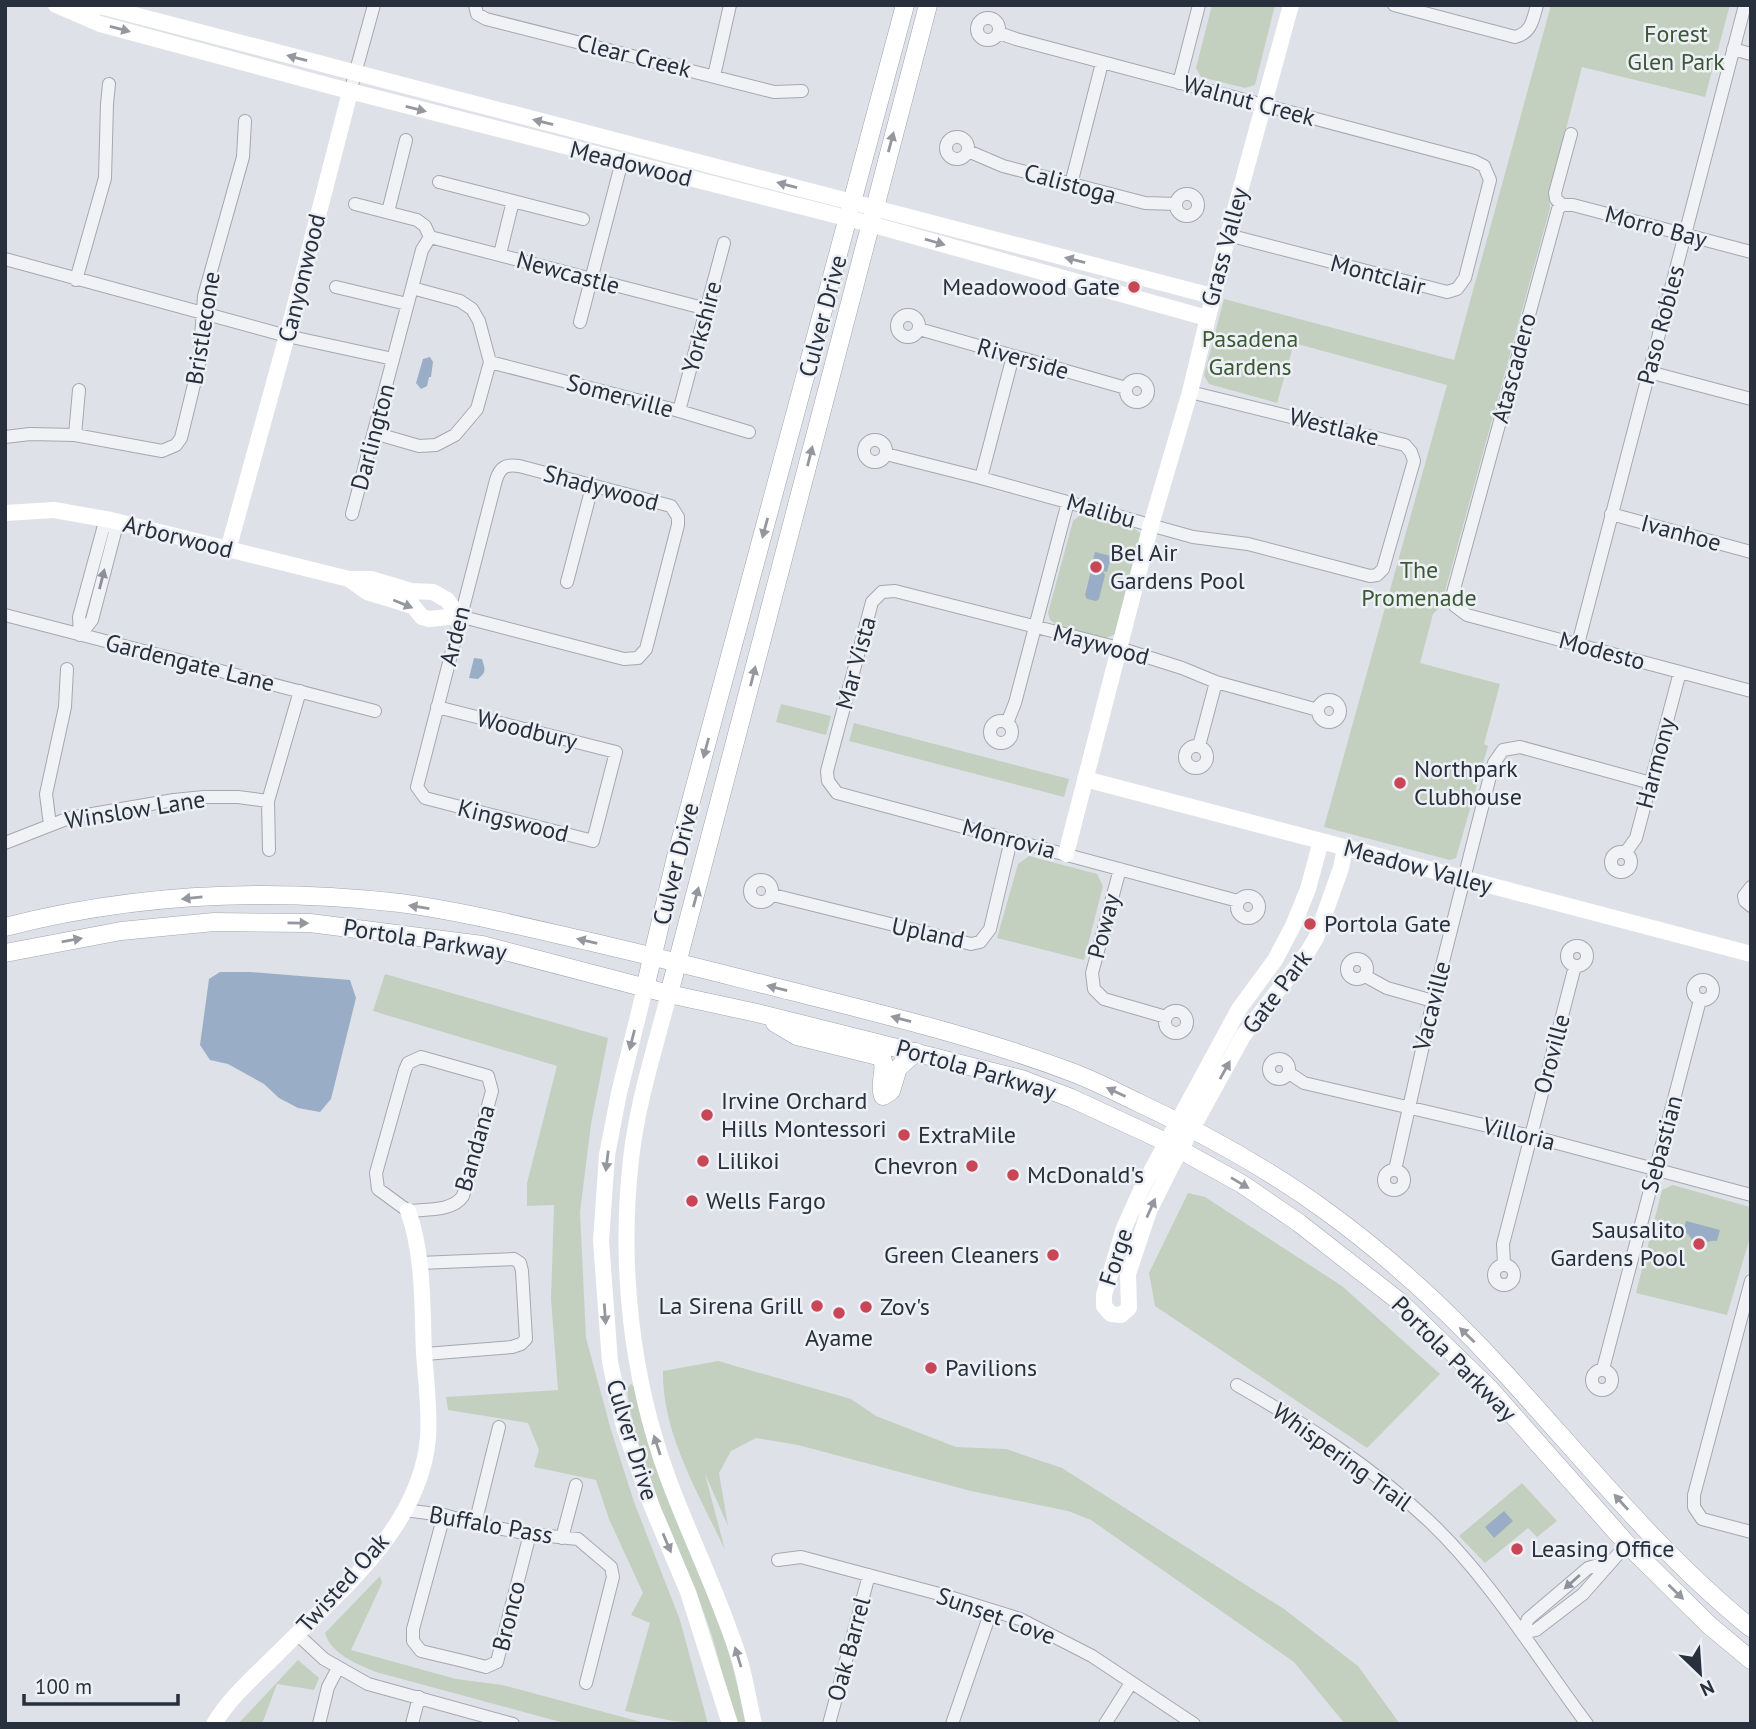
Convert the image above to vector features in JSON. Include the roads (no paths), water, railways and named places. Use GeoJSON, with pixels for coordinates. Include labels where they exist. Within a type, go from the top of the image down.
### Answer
{"type":"FeatureCollection","features":[{"type":"Feature","properties":{"kind":"main road","name":"Culver Drive"},"geometry":{"type":"LineString","coordinates":[[645,988],[676,857],[905,5]]}},
{"type":"Feature","properties":{"kind":"main road","name":"Culver Drive"},"geometry":{"type":"LineString","coordinates":[[669,994],[928,5]]}},
{"type":"Feature","properties":{"kind":"main road","name":"Portola Parkway"},"geometry":{"type":"LineString","coordinates":[[5,927],[114,906],[210,897],[304,896],[400,904],[486,918],[902,1018],[984,1042],[1077,1074],[1185,1125],[1248,1160],[1328,1212],[1410,1280],[1499,1366],[1684,1570],[1751,1628]]}},
{"type":"Feature","properties":{"kind":"main road","name":"Portola Parkway"},"geometry":{"type":"LineString","coordinates":[[5,953],[121,931],[214,922],[310,923],[482,944],[645,988],[1021,1079],[1071,1098],[1174,1146],[1242,1184],[1299,1223],[1400,1302],[1489,1388],[1627,1544],[1709,1625],[1751,1660]]}},
{"type":"Feature","properties":{"kind":"main road"},"geometry":{"type":"LineString","coordinates":[[757,1013],[797,1036],[881,1058],[885,1067],[880,1088],[883,1096],[891,1091],[898,1068],[916,1052]]}},
{"type":"Feature","properties":{"kind":"main road"},"geometry":{"type":"LineString","coordinates":[[1627,1544],[1643,1540],[1666,1561],[1684,1570]]}},
{"type":"Feature","properties":{"kind":"street","name":"Meadowood"},"geometry":{"type":"LineString","coordinates":[[56,5],[100,24],[622,162],[1160,281],[1212,296]]}},
{"type":"Feature","properties":{"kind":"street","name":"Meadowood"},"geometry":{"type":"LineString","coordinates":[[85,5],[104,7],[355,73],[851,211]]}},
{"type":"Feature","properties":{"kind":"street","name":"Canyonwood"},"geometry":{"type":"LineString","coordinates":[[228,550],[288,336],[374,5]]}},
{"type":"Feature","properties":{"kind":"street","name":"Clear Creek"},"geometry":{"type":"LineString","coordinates":[[475,5],[477,13],[486,19],[774,92],[802,91]]}},
{"type":"Feature","properties":{"kind":"street"},"geometry":{"type":"LineString","coordinates":[[714,76],[730,5]]}},
{"type":"Feature","properties":{"kind":"street"},"geometry":{"type":"LineString","coordinates":[[1179,83],[1199,5]]}},
{"type":"Feature","properties":{"kind":"street","name":"Grass Valley"},"geometry":{"type":"LineString","coordinates":[[1066,854],[1151,525],[1190,392],[1212,296],[1291,5]]}},
{"type":"Feature","properties":{"kind":"street"},"geometry":{"type":"LineString","coordinates":[[1394,5],[1506,36],[1523,35],[1533,21],[1537,5]]}},
{"type":"Feature","properties":{"kind":"street","name":"Paso Robles"},"geometry":{"type":"LineString","coordinates":[[1578,644],[1745,5]]}},
{"type":"Feature","properties":{"kind":"street","name":"Walnut Creek"},"geometry":{"type":"LineString","coordinates":[[999,33],[1102,63],[1474,161],[1484,166],[1490,180]]}},
{"type":"Feature","properties":{"kind":"street"},"geometry":{"type":"LineString","coordinates":[[1733,49],[1751,54]]}},
{"type":"Feature","properties":{"kind":"street"},"geometry":{"type":"LineString","coordinates":[[1071,184],[1102,63]]}},
{"type":"Feature","properties":{"kind":"street"},"geometry":{"type":"LineString","coordinates":[[76,279],[105,178],[110,84]]}},
{"type":"Feature","properties":{"kind":"street","name":"Bristlecone"},"geometry":{"type":"LineString","coordinates":[[75,435],[162,451],[169,449],[181,438],[199,364],[204,296],[243,158],[245,121]]}},
{"type":"Feature","properties":{"kind":"street","name":"Atascadero"},"geometry":{"type":"LineString","coordinates":[[1455,606],[1453,593],[1558,209],[1562,205],[1556,200],[1555,193],[1571,134]]}},
{"type":"Feature","properties":{"kind":"street"},"geometry":{"type":"LineString","coordinates":[[388,212],[406,140]]}},
{"type":"Feature","properties":{"kind":"street","name":"Calistoga"},"geometry":{"type":"LineString","coordinates":[[968,151],[1003,166],[1145,203],[1175,204]]}},
{"type":"Feature","properties":{"kind":"street"},"geometry":{"type":"LineString","coordinates":[[580,322],[622,162]]}},
{"type":"Feature","properties":{"kind":"street","name":"Montclair"},"geometry":{"type":"LineString","coordinates":[[1228,235],[1447,292],[1457,289],[1465,278],[1490,180]]}},
{"type":"Feature","properties":{"kind":"street"},"geometry":{"type":"LineString","coordinates":[[439,182],[583,219]]}},
{"type":"Feature","properties":{"kind":"street"},"geometry":{"type":"LineString","coordinates":[[500,254],[513,201]]}},
{"type":"Feature","properties":{"kind":"street"},"geometry":{"type":"LineString","coordinates":[[355,204],[417,220],[425,226],[430,237]]}},
{"type":"Feature","properties":{"kind":"street","name":"Morro Bay"},"geometry":{"type":"LineString","coordinates":[[1562,205],[1573,205],[1751,252]]}},
{"type":"Feature","properties":{"kind":"street","name":"Meadowood"},"geometry":{"type":"LineString","coordinates":[[872,216],[1153,305],[1207,318]]}},
{"type":"Feature","properties":{"kind":"street","name":"Darlington"},"geometry":{"type":"LineString","coordinates":[[352,514],[422,250],[430,237]]}},
{"type":"Feature","properties":{"kind":"street","name":"Newcastle"},"geometry":{"type":"LineString","coordinates":[[430,237],[707,309]]}},
{"type":"Feature","properties":{"kind":"street","name":"Yorkshire"},"geometry":{"type":"LineString","coordinates":[[679,411],[724,243]]}},
{"type":"Feature","properties":{"kind":"street","name":"Darlington"},"geometry":{"type":"LineString","coordinates":[[5,259],[288,336],[394,359]]}},
{"type":"Feature","properties":{"kind":"street"},"geometry":{"type":"LineString","coordinates":[[1153,305],[1160,281]]}},
{"type":"Feature","properties":{"kind":"street"},"geometry":{"type":"LineString","coordinates":[[336,287],[407,304]]}},
{"type":"Feature","properties":{"kind":"street"},"geometry":{"type":"LineString","coordinates":[[374,433],[419,446],[436,444],[455,435],[477,408],[491,362],[479,321],[472,309],[460,301],[412,288]]}},
{"type":"Feature","properties":{"kind":"street","name":"Riverside"},"geometry":{"type":"LineString","coordinates":[[919,329],[1126,388]]}},
{"type":"Feature","properties":{"kind":"street"},"geometry":{"type":"LineString","coordinates":[[981,478],[1013,356]]}},
{"type":"Feature","properties":{"kind":"street","name":"Somerville"},"geometry":{"type":"LineString","coordinates":[[491,362],[749,432]]}},
{"type":"Feature","properties":{"kind":"street"},"geometry":{"type":"LineString","coordinates":[[1649,372],[1751,399]]}},
{"type":"Feature","properties":{"kind":"street"},"geometry":{"type":"LineString","coordinates":[[5,437],[30,434],[75,435],[79,390]]}},
{"type":"Feature","properties":{"kind":"street","name":"Westlake"},"geometry":{"type":"LineString","coordinates":[[1190,392],[1405,446],[1414,461],[1400,516]]}},
{"type":"Feature","properties":{"kind":"street","name":"Malibu"},"geometry":{"type":"LineString","coordinates":[[886,454],[1193,537],[1248,544],[1370,576],[1377,575],[1383,569],[1400,516]]}},
{"type":"Feature","properties":{"kind":"street","name":"Shadywood"},"geometry":{"type":"LineString","coordinates":[[499,471],[511,465],[671,506],[678,517],[678,525],[646,649],[638,658]]}},
{"type":"Feature","properties":{"kind":"street","name":"Arden"},"geometry":{"type":"LineString","coordinates":[[425,798],[417,787],[459,616],[499,471]]}},
{"type":"Feature","properties":{"kind":"street"},"geometry":{"type":"LineString","coordinates":[[567,582],[592,486]]}},
{"type":"Feature","properties":{"kind":"street"},"geometry":{"type":"LineString","coordinates":[[1007,723],[1016,702],[1068,502]]}},
{"type":"Feature","properties":{"kind":"street","name":"Arborwood"},"geometry":{"type":"LineString","coordinates":[[5,513],[54,510],[111,520],[349,579],[371,579],[411,591],[433,592],[447,600],[459,616]]}},
{"type":"Feature","properties":{"kind":"street","name":"Ivanhoe"},"geometry":{"type":"LineString","coordinates":[[1611,514],[1751,552]]}},
{"type":"Feature","properties":{"kind":"street"},"geometry":{"type":"LineString","coordinates":[[80,635],[79,617],[103,529],[111,520]]}},
{"type":"Feature","properties":{"kind":"street","name":"Arborwood"},"geometry":{"type":"LineString","coordinates":[[349,579],[367,592],[412,606],[422,617],[459,616],[624,659],[638,658]]}},
{"type":"Feature","properties":{"kind":"street","name":"Maywood"},"geometry":{"type":"LineString","coordinates":[[882,592],[895,591],[1119,648],[1216,682],[1318,710]]}},
{"type":"Feature","properties":{"kind":"street","name":"Mar Vista"},"geometry":{"type":"LineString","coordinates":[[837,738],[872,602],[882,592]]}},
{"type":"Feature","properties":{"kind":"street","name":"Modesto"},"geometry":{"type":"LineString","coordinates":[[1455,606],[1467,615],[1751,691]]}},
{"type":"Feature","properties":{"kind":"street","name":"Gardengate Lane"},"geometry":{"type":"LineString","coordinates":[[5,615],[376,711]]}},
{"type":"Feature","properties":{"kind":"street"},"geometry":{"type":"LineString","coordinates":[[50,825],[47,794],[65,707],[67,669]]}},
{"type":"Feature","properties":{"kind":"street","name":"Harmony"},"geometry":{"type":"LineString","coordinates":[[1626,852],[1636,838],[1680,672]]}},
{"type":"Feature","properties":{"kind":"street"},"geometry":{"type":"LineString","coordinates":[[1199,746],[1216,682]]}},
{"type":"Feature","properties":{"kind":"street"},"geometry":{"type":"LineString","coordinates":[[269,850],[268,801],[300,691]]}},
{"type":"Feature","properties":{"kind":"street","name":"Woodbury"},"geometry":{"type":"LineString","coordinates":[[437,707],[616,752]]}},
{"type":"Feature","properties":{"kind":"street","name":"Monrovia"},"geometry":{"type":"LineString","coordinates":[[837,738],[827,776],[837,793],[1238,901]]}},
{"type":"Feature","properties":{"kind":"street","name":"Vacaville"},"geometry":{"type":"LineString","coordinates":[[1395,1170],[1433,1001],[1494,763],[1503,750],[1520,747],[1651,783]]}},
{"type":"Feature","properties":{"kind":"street","name":"Kingswood"},"geometry":{"type":"LineString","coordinates":[[425,798],[593,841],[616,752]]}},
{"type":"Feature","properties":{"kind":"street","name":"Meadow Valley"},"geometry":{"type":"LineString","coordinates":[[1085,779],[1751,954]]}},
{"type":"Feature","properties":{"kind":"street","name":"Winslow Lane"},"geometry":{"type":"LineString","coordinates":[[5,843],[50,825],[91,814],[174,800],[227,797],[268,801]]}},
{"type":"Feature","properties":{"kind":"street","name":"Upland"},"geometry":{"type":"LineString","coordinates":[[773,895],[971,944],[979,942],[989,929],[1011,840]]}},
{"type":"Feature","properties":{"kind":"street","name":"Gate Park"},"geometry":{"type":"LineString","coordinates":[[1185,1125],[1239,1009],[1275,960],[1293,926],[1304,900],[1321,841]]}},
{"type":"Feature","properties":{"kind":"street","name":"Gate Park"},"geometry":{"type":"LineString","coordinates":[[1185,1125],[1243,1036],[1307,953],[1327,909],[1345,848]]}},
{"type":"Feature","properties":{"kind":"street","name":"Poway"},"geometry":{"type":"LineString","coordinates":[[1120,869],[1092,973],[1094,989],[1104,999],[1166,1017]]}},
{"type":"Feature","properties":{"kind":"street"},"geometry":{"type":"LineString","coordinates":[[1751,887],[1744,896],[1751,906]]}},
{"type":"Feature","properties":{"kind":"street"},"geometry":{"type":"LineString","coordinates":[[1304,900],[1327,909]]}},
{"type":"Feature","properties":{"kind":"street","name":"Oroville"},"geometry":{"type":"LineString","coordinates":[[1504,1264],[1503,1244],[1575,966]]}},
{"type":"Feature","properties":{"kind":"street"},"geometry":{"type":"LineString","coordinates":[[1365,976],[1387,988],[1433,1001]]}},
{"type":"Feature","properties":{"kind":"street","name":"Culver Drive"},"geometry":{"type":"LineString","coordinates":[[645,988],[607,1155],[601,1241],[609,1351],[624,1427],[652,1507],[688,1592],[730,1724]]}},
{"type":"Feature","properties":{"kind":"street","name":"Culver Drive"},"geometry":{"type":"LineString","coordinates":[[669,994],[631,1158],[626,1265],[634,1338],[642,1391],[651,1424],[668,1478],[726,1619],[741,1664],[754,1724]]}},
{"type":"Feature","properties":{"kind":"street","name":"Sebastian"},"geometry":{"type":"LineString","coordinates":[[1603,1369],[1700,1000]]}},
{"type":"Feature","properties":{"kind":"street","name":"Bandana"},"geometry":{"type":"LineString","coordinates":[[421,1057],[488,1076],[492,1091],[463,1196],[458,1203],[451,1206],[408,1211],[378,1189],[376,1173],[408,1063],[421,1057]]}},
{"type":"Feature","properties":{"kind":"street","name":"Villoria"},"geometry":{"type":"LineString","coordinates":[[1289,1073],[1304,1083],[1531,1136],[1751,1195]]}},
{"type":"Feature","properties":{"kind":"street","name":"Forge"},"geometry":{"type":"LineString","coordinates":[[1174,1146],[1142,1188],[1115,1255],[1103,1301],[1111,1314],[1121,1315],[1129,1308],[1127,1283],[1135,1250],[1174,1146],[1185,1125]]}},
{"type":"Feature","properties":{"kind":"street","name":"Twisted Oak"},"geometry":{"type":"LineString","coordinates":[[214,1724],[219,1714],[356,1575],[383,1543],[404,1510],[420,1473],[428,1440],[425,1354],[416,1232],[408,1211]]}},
{"type":"Feature","properties":{"kind":"street"},"geometry":{"type":"LineString","coordinates":[[419,1263],[514,1259],[520,1263],[523,1271],[526,1339],[521,1344],[425,1354]]}},
{"type":"Feature","properties":{"kind":"street"},"geometry":{"type":"LineString","coordinates":[[1751,1281],[1744,1332],[1694,1495],[1694,1507],[1702,1519],[1751,1532]]}},
{"type":"Feature","properties":{"kind":"street","name":"Whispering Trail"},"geometry":{"type":"LineString","coordinates":[[1237,1385],[1282,1411],[1364,1467],[1430,1522],[1492,1592],[1587,1724]]}},
{"type":"Feature","properties":{"kind":"street"},"geometry":{"type":"LineString","coordinates":[[475,1524],[499,1427]]}},
{"type":"Feature","properties":{"kind":"street"},"geometry":{"type":"LineString","coordinates":[[562,1538],[576,1485]]}},
{"type":"Feature","properties":{"kind":"street","name":"Buffalo Pass"},"geometry":{"type":"LineString","coordinates":[[404,1510],[444,1515],[475,1524],[530,1534],[578,1539],[611,1567],[613,1577],[586,1683]]}},
{"type":"Feature","properties":{"kind":"street","name":"Bronco"},"geometry":{"type":"LineString","coordinates":[[444,1515],[412,1629],[413,1641],[421,1651],[486,1667],[497,1662],[530,1534]]}},
{"type":"Feature","properties":{"kind":"street"},"geometry":{"type":"LineString","coordinates":[[1522,1633],[1528,1619],[1588,1568],[1609,1562],[1627,1544]]}},
{"type":"Feature","properties":{"kind":"street","name":"Sunset Cove"},"geometry":{"type":"LineString","coordinates":[[778,1560],[802,1557],[1020,1619],[1092,1656],[1194,1724]]}},
{"type":"Feature","properties":{"kind":"street","name":"Oak Barrel"},"geometry":{"type":"LineString","coordinates":[[829,1724],[869,1575]]}},
{"type":"Feature","properties":{"kind":"street"},"geometry":{"type":"LineString","coordinates":[[952,1724],[991,1611]]}},
{"type":"Feature","properties":{"kind":"street"},"geometry":{"type":"LineString","coordinates":[[297,1634],[324,1660],[368,1684],[508,1723]]}},
{"type":"Feature","properties":{"kind":"street"},"geometry":{"type":"LineString","coordinates":[[319,1724],[328,1687],[338,1668]]}},
{"type":"Feature","properties":{"kind":"street"},"geometry":{"type":"LineString","coordinates":[[1104,1724],[1131,1683]]}},
{"type":"Feature","properties":{"kind":"street"},"geometry":{"type":"LineString","coordinates":[[412,1724],[419,1697]]}},
{"type":"Feature","properties":{"kind":"water"},"geometry":{"type":"Polygon","coordinates":[[[430,357],[433,362],[431,377],[427,386],[421,389],[416,383],[423,359],[430,357]]]}},
{"type":"Feature","properties":{"kind":"water"},"geometry":{"type":"Polygon","coordinates":[[[1095,552],[1111,556],[1107,572],[1103,571],[1105,575],[1099,599],[1096,601],[1087,599],[1085,595],[1091,571],[1094,569],[1091,567],[1095,552]]]}},
{"type":"Feature","properties":{"kind":"water"},"geometry":{"type":"Polygon","coordinates":[[[474,658],[482,659],[484,668],[478,679],[469,678],[474,658]]]}},
{"type":"Feature","properties":{"kind":"water"},"geometry":{"type":"Polygon","coordinates":[[[220,972],[350,980],[356,998],[331,1099],[320,1112],[298,1108],[279,1098],[264,1084],[228,1064],[210,1060],[200,1045],[209,979],[220,972]]]}},
{"type":"Feature","properties":{"kind":"water"},"geometry":{"type":"Polygon","coordinates":[[[1686,1221],[1720,1230],[1717,1241],[1695,1244],[1688,1234],[1683,1232],[1686,1221]]]}},
{"type":"Feature","properties":{"kind":"water"},"geometry":{"type":"Polygon","coordinates":[[[1504,1511],[1513,1521],[1494,1538],[1485,1527],[1504,1511]]]}},
{"type":"Feature","properties":{"kind":"place","name":"Meadowood Gate"},"geometry":{"type":"Point","coordinates":[1134,287]}},
{"type":"Feature","properties":{"kind":"place","name":"Bel Air Gardens Pool"},"geometry":{"type":"Point","coordinates":[1096,567]}},
{"type":"Feature","properties":{"kind":"place","name":"Northpark Clubhouse"},"geometry":{"type":"Point","coordinates":[1400,783]}},
{"type":"Feature","properties":{"kind":"place","name":"Portola Gate"},"geometry":{"type":"Point","coordinates":[1310,924]}},
{"type":"Feature","properties":{"kind":"place","name":"Irvine Orchard Hills Montessori"},"geometry":{"type":"Point","coordinates":[707,1115]}},
{"type":"Feature","properties":{"kind":"place","name":"ExtraMile"},"geometry":{"type":"Point","coordinates":[904,1135]}},
{"type":"Feature","properties":{"kind":"place","name":"Lilikoi"},"geometry":{"type":"Point","coordinates":[703,1161]}},
{"type":"Feature","properties":{"kind":"place","name":"Chevron"},"geometry":{"type":"Point","coordinates":[972,1166]}},
{"type":"Feature","properties":{"kind":"place","name":"McDonald's"},"geometry":{"type":"Point","coordinates":[1013,1175]}},
{"type":"Feature","properties":{"kind":"place","name":"Wells Fargo"},"geometry":{"type":"Point","coordinates":[692,1201]}},
{"type":"Feature","properties":{"kind":"place","name":"Sausalito Gardens Pool"},"geometry":{"type":"Point","coordinates":[1699,1244]}},
{"type":"Feature","properties":{"kind":"place","name":"Green Cleaners"},"geometry":{"type":"Point","coordinates":[1053,1255]}},
{"type":"Feature","properties":{"kind":"place","name":"La Sirena Grill"},"geometry":{"type":"Point","coordinates":[817,1306]}},
{"type":"Feature","properties":{"kind":"place","name":"Zov's"},"geometry":{"type":"Point","coordinates":[866,1307]}},
{"type":"Feature","properties":{"kind":"place","name":"Ayame"},"geometry":{"type":"Point","coordinates":[839,1313]}},
{"type":"Feature","properties":{"kind":"place","name":"Pavilions"},"geometry":{"type":"Point","coordinates":[931,1368]}},
{"type":"Feature","properties":{"kind":"place","name":"Leasing Office"},"geometry":{"type":"Point","coordinates":[1517,1549]}},
{"type":"Feature","properties":{"kind":"park label","name":"Forest Glen Park"},"geometry":{"type":"Point","coordinates":[1676,48]}},
{"type":"Feature","properties":{"kind":"park label","name":"Pasadena Gardens"},"geometry":{"type":"Point","coordinates":[1250,353]}},
{"type":"Feature","properties":{"kind":"park label","name":"The Promenade"},"geometry":{"type":"Point","coordinates":[1419,584]}}]}
